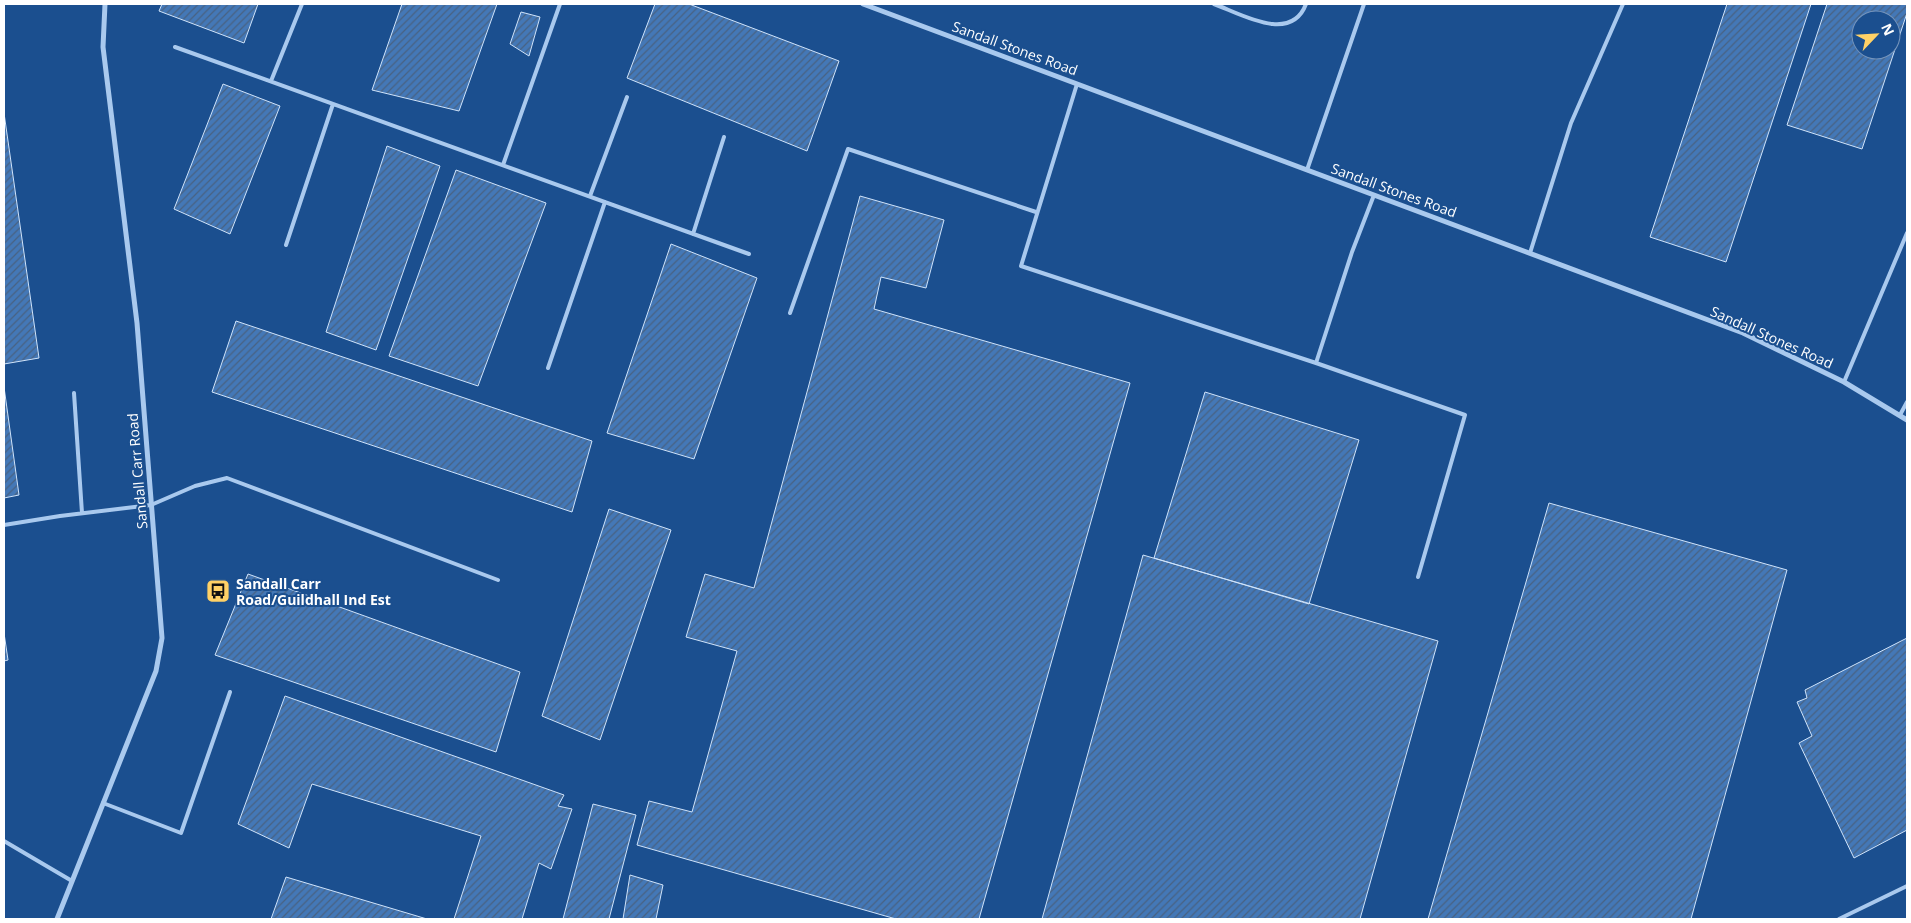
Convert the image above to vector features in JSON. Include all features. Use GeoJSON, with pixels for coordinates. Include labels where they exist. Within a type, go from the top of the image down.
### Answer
{"type":"FeatureCollection","features":[{"type":"Feature","properties":{"kind":"street","name":"Sandall Carr Road"},"geometry":{"type":"LineString","coordinates":[[57,919],[156,671],[162,638],[137,323],[103,47],[105,4]]}},
{"type":"Feature","properties":{"kind":"street","name":"Sandall Stones Road"},"geometry":{"type":"LineString","coordinates":[[863,4],[1743,333],[1844,382],[1907,420]]}},
{"type":"Feature","properties":{"kind":"lane"},"geometry":{"type":"LineString","coordinates":[[271,81],[302,4]]}},
{"type":"Feature","properties":{"kind":"lane"},"geometry":{"type":"LineString","coordinates":[[502,164],[560,4]]}},
{"type":"Feature","properties":{"kind":"lane"},"geometry":{"type":"LineString","coordinates":[[1214,4],[1269,24],[1290,24],[1303,13],[1306,4]]}},
{"type":"Feature","properties":{"kind":"lane"},"geometry":{"type":"LineString","coordinates":[[1308,170],[1364,4]]}},
{"type":"Feature","properties":{"kind":"lane"},"geometry":{"type":"LineString","coordinates":[[1530,253],[1571,123],[1623,4]]}},
{"type":"Feature","properties":{"kind":"lane"},"geometry":{"type":"LineString","coordinates":[[175,47],[750,254]]}},
{"type":"Feature","properties":{"kind":"lane"},"geometry":{"type":"LineString","coordinates":[[1077,84],[1036,212],[1022,266],[1316,363],[1465,415],[1418,576]]}},
{"type":"Feature","properties":{"kind":"lane"},"geometry":{"type":"LineString","coordinates":[[590,196],[628,98]]}},
{"type":"Feature","properties":{"kind":"lane"},"geometry":{"type":"LineString","coordinates":[[286,246],[333,104]]}},
{"type":"Feature","properties":{"kind":"lane"},"geometry":{"type":"LineString","coordinates":[[693,234],[724,137]]}},
{"type":"Feature","properties":{"kind":"lane"},"geometry":{"type":"LineString","coordinates":[[790,313],[848,149],[1036,212]]}},
{"type":"Feature","properties":{"kind":"lane"},"geometry":{"type":"LineString","coordinates":[[1316,363],[1352,252],[1374,195]]}},
{"type":"Feature","properties":{"kind":"lane"},"geometry":{"type":"LineString","coordinates":[[548,368],[605,202]]}},
{"type":"Feature","properties":{"kind":"lane"},"geometry":{"type":"LineString","coordinates":[[1844,382],[1907,233]]}},
{"type":"Feature","properties":{"kind":"lane"},"geometry":{"type":"LineString","coordinates":[[74,393],[82,513]]}},
{"type":"Feature","properties":{"kind":"lane"},"geometry":{"type":"LineString","coordinates":[[1900,416],[1907,402]]}},
{"type":"Feature","properties":{"kind":"lane"},"geometry":{"type":"LineString","coordinates":[[4,525],[151,505],[194,486],[228,478],[498,580]]}},
{"type":"Feature","properties":{"kind":"lane"},"geometry":{"type":"LineString","coordinates":[[103,803],[182,833],[230,692]]}},
{"type":"Feature","properties":{"kind":"lane"},"geometry":{"type":"LineString","coordinates":[[4,841],[72,881]]}},
{"type":"Feature","properties":{"kind":"lane"},"geometry":{"type":"LineString","coordinates":[[1839,919],[1907,886]]}},
{"type":"Feature","properties":{"kind":"building"},"geometry":{"type":"Polygon","coordinates":[[[162,4],[258,4],[244,43],[159,11],[162,4]]]}},
{"type":"Feature","properties":{"kind":"building"},"geometry":{"type":"Polygon","coordinates":[[[402,4],[497,4],[459,111],[372,90],[402,4]]]}},
{"type":"Feature","properties":{"kind":"building"},"geometry":{"type":"Polygon","coordinates":[[[655,4],[689,4],[839,61],[807,151],[627,78],[655,4]]]}},
{"type":"Feature","properties":{"kind":"building"},"geometry":{"type":"Polygon","coordinates":[[[1727,4],[1811,4],[1726,262],[1650,237],[1727,4]]]}},
{"type":"Feature","properties":{"kind":"building"},"geometry":{"type":"Polygon","coordinates":[[[1827,4],[1907,4],[1907,13],[1901,31],[1901,10],[1851,10],[1851,60],[1891,60],[1862,149],[1787,125],[1827,4]]]}},
{"type":"Feature","properties":{"kind":"building"},"geometry":{"type":"Polygon","coordinates":[[[521,12],[540,17],[529,56],[510,44],[521,12]]]}},
{"type":"Feature","properties":{"kind":"building"},"geometry":{"type":"Polygon","coordinates":[[[223,84],[280,106],[230,234],[174,209],[223,84]]]}},
{"type":"Feature","properties":{"kind":"building"},"geometry":{"type":"Polygon","coordinates":[[[4,113],[39,358],[4,364],[4,113]]]}},
{"type":"Feature","properties":{"kind":"building"},"geometry":{"type":"Polygon","coordinates":[[[387,146],[440,166],[376,350],[326,332],[387,146]]]}},
{"type":"Feature","properties":{"kind":"building"},"geometry":{"type":"Polygon","coordinates":[[[456,170],[546,203],[478,386],[389,356],[456,170]]]}},
{"type":"Feature","properties":{"kind":"building"},"geometry":{"type":"Polygon","coordinates":[[[860,196],[944,220],[926,288],[881,277],[874,309],[1130,383],[979,919],[896,919],[637,845],[649,801],[692,812],[737,651],[686,637],[705,574],[754,588],[860,196]]]}},
{"type":"Feature","properties":{"kind":"building"},"geometry":{"type":"Polygon","coordinates":[[[671,244],[757,278],[694,459],[607,433],[671,244]]]}},
{"type":"Feature","properties":{"kind":"building"},"geometry":{"type":"Polygon","coordinates":[[[236,321],[592,441],[572,512],[212,392],[236,321]]]}},
{"type":"Feature","properties":{"kind":"building"},"geometry":{"type":"Polygon","coordinates":[[[4,387],[19,495],[4,498],[4,387]]]}},
{"type":"Feature","properties":{"kind":"building"},"geometry":{"type":"Polygon","coordinates":[[[1205,392],[1359,440],[1309,604],[1154,558],[1205,392]]]}},
{"type":"Feature","properties":{"kind":"building"},"geometry":{"type":"Polygon","coordinates":[[[1549,503],[1787,570],[1691,919],[1428,919],[1549,503]]]}},
{"type":"Feature","properties":{"kind":"building"},"geometry":{"type":"Polygon","coordinates":[[[609,509],[671,530],[600,740],[542,716],[609,509]]]}},
{"type":"Feature","properties":{"kind":"building"},"geometry":{"type":"Polygon","coordinates":[[[1143,555],[1438,641],[1360,919],[1042,919],[1143,555]]]}},
{"type":"Feature","properties":{"kind":"building"},"geometry":{"type":"Polygon","coordinates":[[[248,574],[520,672],[496,752],[215,655],[248,574]]]}},
{"type":"Feature","properties":{"kind":"building"},"geometry":{"type":"Polygon","coordinates":[[[4,633],[8,660],[4,661],[4,633]]]}},
{"type":"Feature","properties":{"kind":"building"},"geometry":{"type":"Polygon","coordinates":[[[1907,638],[1907,830],[1854,858],[1799,743],[1812,736],[1797,702],[1807,698],[1805,690],[1907,638]]]}},
{"type":"Feature","properties":{"kind":"building"},"geometry":{"type":"Polygon","coordinates":[[[285,696],[564,795],[558,806],[572,809],[551,869],[539,863],[522,919],[454,919],[481,836],[312,784],[289,848],[238,824],[285,696]]]}},
{"type":"Feature","properties":{"kind":"building"},"geometry":{"type":"Polygon","coordinates":[[[593,804],[636,815],[609,919],[563,919],[593,804]]]}},
{"type":"Feature","properties":{"kind":"building"},"geometry":{"type":"Polygon","coordinates":[[[630,875],[663,885],[656,919],[623,919],[630,875]]]}},
{"type":"Feature","properties":{"kind":"building"},"geometry":{"type":"Polygon","coordinates":[[[286,877],[427,919],[271,919],[286,877]]]}},
{"type":"Feature","properties":{"kind":"place","name":"Sandall Carr Road/Guildhall Ind Est"},"geometry":{"type":"Point","coordinates":[218,591]}}]}
